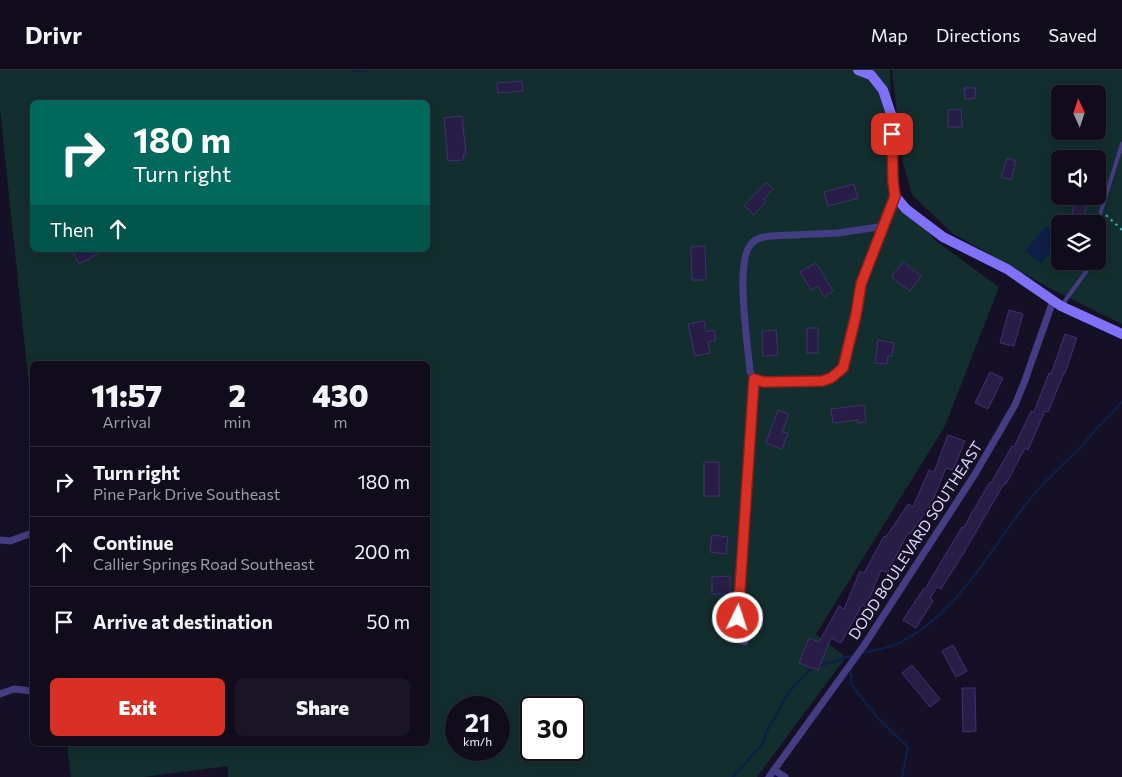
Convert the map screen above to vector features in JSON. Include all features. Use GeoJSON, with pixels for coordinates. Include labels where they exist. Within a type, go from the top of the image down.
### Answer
{"type":"FeatureCollection","features":[{"type":"Feature","properties":{"kind":"street"},"geometry":{"type":"LineString","coordinates":[[754,379],[764,382],[822,381],[831,378],[843,368],[856,315],[861,284],[895,196],[891,114],[883,90],[871,75],[858,70]]}},
{"type":"Feature","properties":{"kind":"street"},"geometry":{"type":"LineString","coordinates":[[895,196],[906,209],[943,237],[1007,269],[1057,304],[1122,334]]}},
{"type":"Feature","properties":{"kind":"street"},"geometry":{"type":"LineString","coordinates":[[746,642],[738,618],[754,379],[750,371],[742,285],[743,267],[747,250],[751,243],[759,238],[770,236],[838,234],[885,226]]}},
{"type":"Feature","properties":{"kind":"street","name":"DODD BOULEVARD SOUTHEAST"},"geometry":{"type":"LineString","coordinates":[[769,777],[865,644],[975,474],[1015,405],[1057,304]]}},
{"type":"Feature","properties":{"kind":"street"},"geometry":{"type":"LineString","coordinates":[[0,540],[10,541],[30,534]]}},
{"type":"Feature","properties":{"kind":"street"},"geometry":{"type":"LineString","coordinates":[[0,694],[14,689],[30,691]]}},
{"type":"Feature","properties":{"kind":"street"},"geometry":{"type":"LineString","coordinates":[[774,770],[785,777]]}},
{"type":"Feature","properties":{"kind":"lane"},"geometry":{"type":"LineString","coordinates":[[1099,215],[1122,144]]}},
{"type":"Feature","properties":{"kind":"lane"},"geometry":{"type":"LineString","coordinates":[[1057,304],[1087,270]]}},
{"type":"Feature","properties":{"kind":"path"},"geometry":{"type":"LineString","coordinates":[[1100,210],[1122,230]]}},
{"type":"Feature","properties":{"kind":"green space"},"geometry":{"type":"Polygon","coordinates":[[[0,70],[890,70],[895,196],[936,241],[999,287],[945,426],[816,634],[846,657],[757,777],[228,777],[228,766],[143,777],[71,777],[67,746],[430,746],[430,361],[30,361],[30,396],[0,109],[0,70]]]}},
{"type":"Feature","properties":{"kind":"green space"},"geometry":{"type":"Polygon","coordinates":[[[892,70],[1122,70],[1122,324],[1051,289],[952,233],[912,195],[903,163],[892,70]]]}},
{"type":"Feature","properties":{"kind":"water"},"geometry":{"type":"Polygon","coordinates":[[[1046,226],[1051,230],[1051,252],[1041,264],[1025,251],[1046,226]]]}},
{"type":"Feature","properties":{"kind":"building"},"geometry":{"type":"Polygon","coordinates":[[[522,81],[523,91],[498,93],[497,83],[522,81]]]}},
{"type":"Feature","properties":{"kind":"building"},"geometry":{"type":"Polygon","coordinates":[[[964,88],[975,88],[976,98],[965,99],[964,88]]]}},
{"type":"Feature","properties":{"kind":"building"},"geometry":{"type":"Polygon","coordinates":[[[961,109],[962,127],[948,127],[948,110],[961,109]]]}},
{"type":"Feature","properties":{"kind":"building"},"geometry":{"type":"Polygon","coordinates":[[[462,116],[466,155],[463,155],[463,160],[448,161],[444,118],[462,116]]]}},
{"type":"Feature","properties":{"kind":"building"},"geometry":{"type":"Polygon","coordinates":[[[1007,158],[1016,161],[1011,180],[1001,177],[1007,158]]]}},
{"type":"Feature","properties":{"kind":"building"},"geometry":{"type":"Polygon","coordinates":[[[766,183],[773,189],[763,199],[766,202],[754,215],[744,206],[766,183]]]}},
{"type":"Feature","properties":{"kind":"building"},"geometry":{"type":"Polygon","coordinates":[[[854,184],[858,198],[828,206],[824,192],[854,184]]]}},
{"type":"Feature","properties":{"kind":"building"},"geometry":{"type":"Polygon","coordinates":[[[1074,205],[1087,205],[1084,215],[1072,215],[1074,205]]]}},
{"type":"Feature","properties":{"kind":"building"},"geometry":{"type":"Polygon","coordinates":[[[705,246],[706,280],[692,280],[691,247],[705,246]]]}},
{"type":"Feature","properties":{"kind":"building"},"geometry":{"type":"Polygon","coordinates":[[[73,252],[101,252],[79,264],[73,252]]]}},
{"type":"Feature","properties":{"kind":"building"},"geometry":{"type":"Polygon","coordinates":[[[903,262],[921,276],[910,291],[891,277],[903,262]]]}},
{"type":"Feature","properties":{"kind":"building"},"geometry":{"type":"Polygon","coordinates":[[[816,263],[833,291],[824,297],[818,286],[811,290],[800,272],[816,263]]]}},
{"type":"Feature","properties":{"kind":"building"},"geometry":{"type":"Polygon","coordinates":[[[1009,310],[1023,314],[1014,346],[1000,343],[1009,310]]]}},
{"type":"Feature","properties":{"kind":"building"},"geometry":{"type":"Polygon","coordinates":[[[704,321],[706,332],[714,330],[716,340],[708,342],[710,353],[695,356],[688,324],[704,321]]]}},
{"type":"Feature","properties":{"kind":"building"},"geometry":{"type":"Polygon","coordinates":[[[807,328],[818,328],[818,353],[807,353],[807,328]]]}},
{"type":"Feature","properties":{"kind":"building"},"geometry":{"type":"Polygon","coordinates":[[[776,330],[778,355],[763,356],[762,331],[776,330]]]}},
{"type":"Feature","properties":{"kind":"building"},"geometry":{"type":"Polygon","coordinates":[[[1065,334],[1077,338],[1065,373],[1048,412],[1045,411],[1028,450],[1025,448],[1006,484],[1004,484],[941,589],[937,587],[930,598],[933,601],[916,628],[903,620],[925,589],[962,527],[964,528],[1012,446],[1014,447],[1031,411],[1034,412],[1049,373],[1051,374],[1065,334]]]}},
{"type":"Feature","properties":{"kind":"building"},"geometry":{"type":"Polygon","coordinates":[[[878,340],[894,343],[892,356],[888,356],[887,364],[875,363],[878,340]]]}},
{"type":"Feature","properties":{"kind":"building"},"geometry":{"type":"Polygon","coordinates":[[[990,372],[1003,378],[988,409],[975,403],[990,372]]]}},
{"type":"Feature","properties":{"kind":"building"},"geometry":{"type":"Polygon","coordinates":[[[864,405],[866,422],[858,423],[858,420],[833,423],[831,409],[864,405]]]}},
{"type":"Feature","properties":{"kind":"building"},"geometry":{"type":"Polygon","coordinates":[[[778,410],[789,414],[782,432],[788,433],[782,449],[766,443],[778,410]]]}},
{"type":"Feature","properties":{"kind":"building"},"geometry":{"type":"Polygon","coordinates":[[[948,435],[965,441],[953,470],[946,468],[931,505],[910,534],[908,533],[887,573],[881,570],[866,607],[862,605],[841,643],[831,638],[818,670],[799,663],[809,638],[819,642],[839,606],[844,609],[860,571],[864,573],[884,536],[886,537],[908,504],[913,507],[929,470],[934,472],[948,435]]]}},
{"type":"Feature","properties":{"kind":"building"},"geometry":{"type":"Polygon","coordinates":[[[704,462],[719,462],[719,496],[704,496],[704,462]]]}},
{"type":"Feature","properties":{"kind":"building"},"geometry":{"type":"Polygon","coordinates":[[[712,535],[728,537],[726,554],[710,552],[712,535]]]}},
{"type":"Feature","properties":{"kind":"building"},"geometry":{"type":"Polygon","coordinates":[[[730,576],[730,594],[712,594],[712,577],[730,576]]]}},
{"type":"Feature","properties":{"kind":"building"},"geometry":{"type":"Polygon","coordinates":[[[953,645],[967,671],[956,677],[942,651],[953,645]]]}},
{"type":"Feature","properties":{"kind":"building"},"geometry":{"type":"Polygon","coordinates":[[[912,665],[940,699],[930,707],[902,673],[912,665]]]}},
{"type":"Feature","properties":{"kind":"building"},"geometry":{"type":"Polygon","coordinates":[[[962,688],[975,688],[976,731],[963,732],[962,688]]]}},
{"type":"Feature","properties":{"kind":"waterway"},"geometry":{"type":"LineString","coordinates":[[353,70],[366,70]]}},
{"type":"Feature","properties":{"kind":"waterway"},"geometry":{"type":"LineString","coordinates":[[860,653],[886,648],[901,642],[943,612],[975,575],[1035,493],[1122,402]]}},
{"type":"Feature","properties":{"kind":"waterway"},"geometry":{"type":"LineString","coordinates":[[733,777],[764,742],[766,733],[788,693],[812,668],[855,655]]}},
{"type":"Feature","properties":{"kind":"waterway"},"geometry":{"type":"LineString","coordinates":[[851,667],[851,684],[878,718],[908,747],[902,777]]}},
{"type":"Feature","properties":{"kind":"route"},"geometry":{"type":"LineString","coordinates":[[738,618],[754,379],[764,382],[822,381],[838,374],[843,368],[848,354],[861,284],[895,196],[892,134]]}}]}
